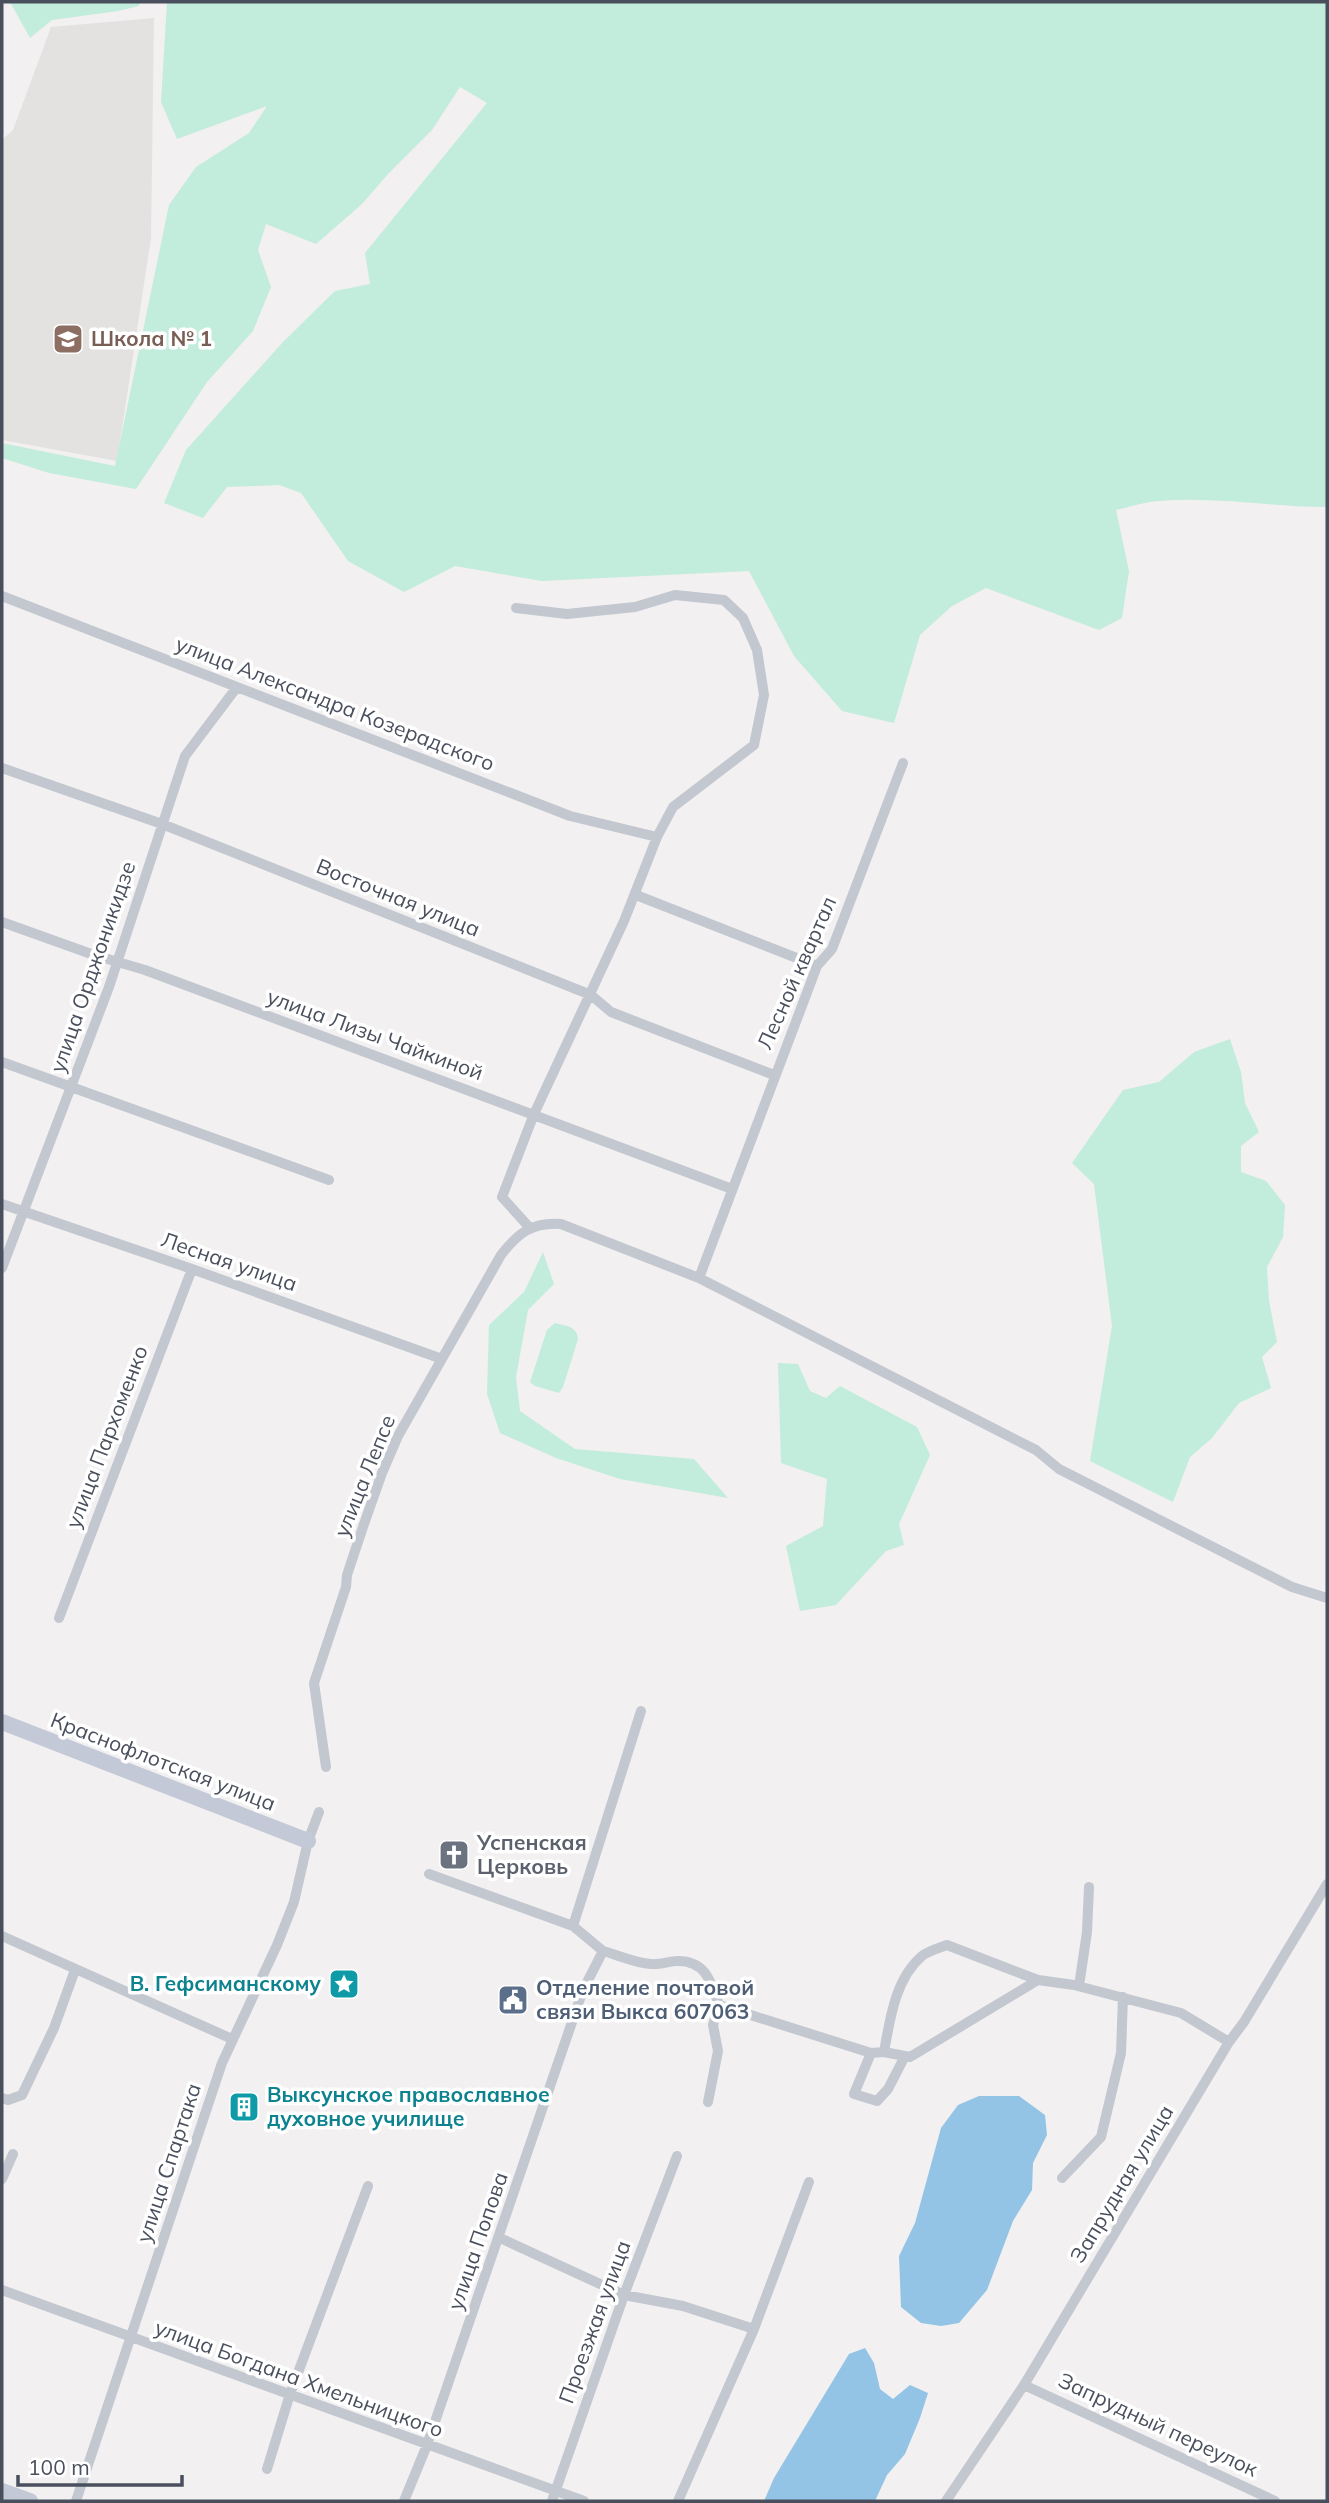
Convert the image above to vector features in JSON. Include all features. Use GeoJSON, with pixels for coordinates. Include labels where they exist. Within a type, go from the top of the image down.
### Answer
{"type":"FeatureCollection","features":[{"type":"Feature","properties":{"kind":"street"},"geometry":{"type":"LineString","coordinates":[[516,608],[567,614],[635,607],[675,595],[724,600],[743,618],[757,650],[764,695],[754,745],[673,807],[657,837],[636,895],[534,1114],[502,1197],[529,1227],[547,1223],[561,1224],[699,1278],[1027,1445],[1059,1469],[1292,1587],[1327,1598]]}},
{"type":"Feature","properties":{"kind":"street","name":"улица Александра Козерадского"},"geometry":{"type":"LineString","coordinates":[[2,596],[570,816],[657,837]]}},
{"type":"Feature","properties":{"kind":"street","name":"улица Орджоникидзе"},"geometry":{"type":"LineString","coordinates":[[2,1268],[117,963],[184,756],[237,687]]}},
{"type":"Feature","properties":{"kind":"street","name":"Лесной квартал"},"geometry":{"type":"LineString","coordinates":[[699,1278],[817,966],[832,949],[903,763]]}},
{"type":"Feature","properties":{"kind":"street","name":"Восточная улица"},"geometry":{"type":"LineString","coordinates":[[2,768],[162,824],[591,995],[611,1013],[774,1075]]}},
{"type":"Feature","properties":{"kind":"street"},"geometry":{"type":"LineString","coordinates":[[636,895],[817,966]]}},
{"type":"Feature","properties":{"kind":"street","name":"улица Лизы Чайкиной"},"geometry":{"type":"LineString","coordinates":[[2,922],[117,963],[145,970],[732,1189]]}},
{"type":"Feature","properties":{"kind":"street"},"geometry":{"type":"LineString","coordinates":[[2,1062],[329,1180]]}},
{"type":"Feature","properties":{"kind":"street","name":"Лесная улица"},"geometry":{"type":"LineString","coordinates":[[2,1204],[442,1359]]}},
{"type":"Feature","properties":{"kind":"street","name":"улица Лепсе"},"geometry":{"type":"LineString","coordinates":[[326,1767],[323,1762],[314,1684],[382,1473],[398,1436],[501,1255],[516,1237],[529,1227]]}},
{"type":"Feature","properties":{"kind":"street","name":"улица Пархоменко"},"geometry":{"type":"LineString","coordinates":[[59,1618],[192,1269]]}},
{"type":"Feature","properties":{"kind":"street"},"geometry":{"type":"LineString","coordinates":[[573,1926],[641,1712]]}},
{"type":"Feature","properties":{"kind":"street","name":"Краснофлотская улица"},"geometry":{"type":"LineString","coordinates":[[2,1722],[309,1841]]}},
{"type":"Feature","properties":{"kind":"street"},"geometry":{"type":"LineString","coordinates":[[309,1841],[319,1812]]}},
{"type":"Feature","properties":{"kind":"street","name":"улица Спартака"},"geometry":{"type":"LineString","coordinates":[[76,2501],[232,2039],[277,1945],[309,1841]]}},
{"type":"Feature","properties":{"kind":"street"},"geometry":{"type":"LineString","coordinates":[[429,1874],[573,1926],[603,1951],[645,1964],[677,1961],[695,1963],[706,1972],[719,2005],[713,2025],[718,2052],[708,2102]]}},
{"type":"Feature","properties":{"kind":"street","name":"Запрудная улица"},"geometry":{"type":"LineString","coordinates":[[946,2501],[1024,2385],[1327,1884]]}},
{"type":"Feature","properties":{"kind":"street"},"geometry":{"type":"LineString","coordinates":[[1079,1986],[1087,1931],[1089,1887]]}},
{"type":"Feature","properties":{"kind":"street"},"geometry":{"type":"LineString","coordinates":[[2,1936],[232,2039]]}},
{"type":"Feature","properties":{"kind":"street"},"geometry":{"type":"LineString","coordinates":[[884,2052],[891,2015],[902,1982],[922,1955],[947,1945],[1038,1980],[1079,1986],[1181,2013],[1229,2042]]}},
{"type":"Feature","properties":{"kind":"street","name":"улица Попова"},"geometry":{"type":"LineString","coordinates":[[404,2501],[427,2445],[500,2238],[583,1990],[603,1951]]}},
{"type":"Feature","properties":{"kind":"street"},"geometry":{"type":"LineString","coordinates":[[5,2099],[22,2095],[54,2028],[75,1970]]}},
{"type":"Feature","properties":{"kind":"street"},"geometry":{"type":"LineString","coordinates":[[719,2005],[871,2053],[884,2052],[910,2057],[1038,1980]]}},
{"type":"Feature","properties":{"kind":"street"},"geometry":{"type":"LineString","coordinates":[[1062,2178],[1101,2137],[1121,2053],[1123,1997]]}},
{"type":"Feature","properties":{"kind":"street"},"geometry":{"type":"LineString","coordinates":[[871,2053],[854,2094],[877,2101],[888,2089],[905,2056]]}},
{"type":"Feature","properties":{"kind":"street"},"geometry":{"type":"LineString","coordinates":[[2,2179],[13,2154]]}},
{"type":"Feature","properties":{"kind":"street","name":"Проезжая улица"},"geometry":{"type":"LineString","coordinates":[[554,2497],[624,2295],[677,2156]]}},
{"type":"Feature","properties":{"kind":"street"},"geometry":{"type":"LineString","coordinates":[[678,2501],[754,2329],[809,2182]]}},
{"type":"Feature","properties":{"kind":"street"},"geometry":{"type":"LineString","coordinates":[[267,2469],[290,2394],[368,2186]]}},
{"type":"Feature","properties":{"kind":"street"},"geometry":{"type":"LineString","coordinates":[[500,2238],[624,2295],[683,2306],[754,2329]]}},
{"type":"Feature","properties":{"kind":"street","name":"улица Богдана Хмельницкого"},"geometry":{"type":"LineString","coordinates":[[2,2290],[427,2445],[554,2497],[584,2501]]}},
{"type":"Feature","properties":{"kind":"street","name":"Запрудный переулок"},"geometry":{"type":"LineString","coordinates":[[1024,2385],[1275,2501]]}},
{"type":"Feature","properties":{"kind":"street"},"geometry":{"type":"LineString","coordinates":[[2,2491],[30,2501]]}},
{"type":"Feature","properties":{"kind":"shaded area","name":"Школа № 1"},"geometry":{"type":"Polygon","coordinates":[[[154,18],[151,238],[117,461],[2,440],[2,140],[13,130],[51,27],[154,18]]]}},
{"type":"Feature","properties":{"kind":"green space"},"geometry":{"type":"Polygon","coordinates":[[[10,2],[140,2],[139,6],[118,11],[52,20],[30,38],[10,2]]]}},
{"type":"Feature","properties":{"kind":"green space"},"geometry":{"type":"Polygon","coordinates":[[[167,2],[1327,2],[1327,507],[1179,500],[1153,502],[1116,510],[1129,571],[1122,618],[1099,630],[986,588],[952,606],[920,635],[894,723],[842,711],[794,656],[749,571],[542,581],[455,566],[404,592],[348,561],[301,493],[279,485],[227,487],[203,518],[164,503],[186,450],[283,342],[335,291],[370,284],[365,253],[487,103],[460,87],[432,130],[362,204],[316,244],[266,224],[258,250],[271,287],[253,331],[207,382],[136,489],[49,473],[2,458],[2,443],[115,466],[169,205],[196,167],[249,133],[267,106],[177,139],[161,102],[167,2]]]}},
{"type":"Feature","properties":{"kind":"green space"},"geometry":{"type":"Polygon","coordinates":[[[1230,1039],[1241,1072],[1245,1103],[1259,1132],[1241,1146],[1241,1172],[1266,1181],[1285,1205],[1283,1237],[1267,1267],[1269,1301],[1277,1342],[1262,1357],[1271,1388],[1239,1403],[1212,1438],[1190,1457],[1173,1502],[1090,1461],[1112,1326],[1094,1184],[1072,1163],[1123,1090],[1159,1082],[1194,1052],[1230,1039]]]}},
{"type":"Feature","properties":{"kind":"green space"},"geometry":{"type":"Polygon","coordinates":[[[543,1252],[554,1284],[528,1310],[516,1377],[520,1411],[575,1449],[694,1459],[728,1498],[620,1479],[556,1458],[500,1433],[487,1394],[489,1325],[524,1292],[543,1252]]]}},
{"type":"Feature","properties":{"kind":"green space"},"geometry":{"type":"Polygon","coordinates":[[[555,1323],[576,1331],[578,1339],[559,1393],[530,1382],[547,1330],[555,1323]]]}},
{"type":"Feature","properties":{"kind":"green space"},"geometry":{"type":"Polygon","coordinates":[[[778,1363],[798,1364],[810,1391],[826,1398],[840,1386],[917,1427],[930,1455],[899,1524],[904,1545],[886,1551],[836,1605],[800,1611],[786,1546],[823,1526],[827,1479],[781,1463],[778,1363]]]}},
{"type":"Feature","properties":{"kind":"water"},"geometry":{"type":"Polygon","coordinates":[[[979,2096],[1019,2096],[1045,2115],[1047,2135],[1033,2163],[1032,2190],[1013,2221],[987,2290],[959,2323],[941,2326],[921,2323],[901,2307],[899,2256],[915,2223],[941,2128],[958,2105],[979,2096]]]}},
{"type":"Feature","properties":{"kind":"water"},"geometry":{"type":"Polygon","coordinates":[[[865,2348],[874,2363],[880,2389],[893,2399],[910,2385],[928,2393],[905,2454],[887,2475],[875,2501],[764,2501],[774,2478],[849,2354],[865,2348]]]}},
{"type":"Feature","properties":{"kind":"place","name":"Школа № 1"},"geometry":{"type":"Point","coordinates":[68,339]}},
{"type":"Feature","properties":{"kind":"place","name":"Успенская Церковь"},"geometry":{"type":"Point","coordinates":[454,1855]}},
{"type":"Feature","properties":{"kind":"place","name":"В. Гефсиманскому"},"geometry":{"type":"Point","coordinates":[344,1984]}},
{"type":"Feature","properties":{"kind":"place","name":"Отделение почтовой связи Выкса 607063"},"geometry":{"type":"Point","coordinates":[513,2000]}},
{"type":"Feature","properties":{"kind":"place","name":"Выксунское православное духовное училище"},"geometry":{"type":"Point","coordinates":[244,2107]}}]}
